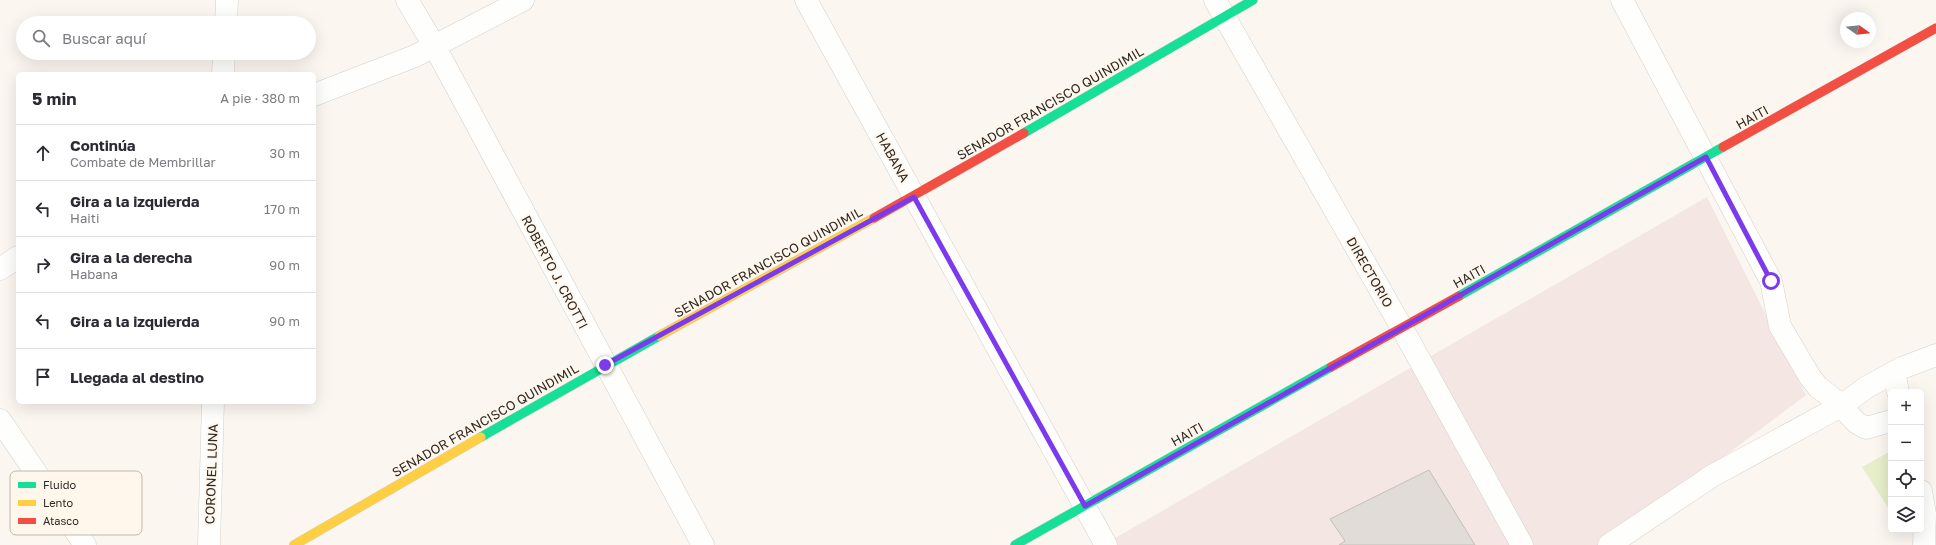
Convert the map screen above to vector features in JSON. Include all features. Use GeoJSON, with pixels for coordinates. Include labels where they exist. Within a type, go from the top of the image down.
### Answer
{"type":"FeatureCollection","features":[{"type":"Feature","properties":{"kind":"street"},"geometry":{"type":"LineString","coordinates":[[226,16],[227,0]]}},
{"type":"Feature","properties":{"kind":"street","name":"ROBERTO J. CROTTI"},"geometry":{"type":"LineString","coordinates":[[407,0],[435,47],[702,545]]}},
{"type":"Feature","properties":{"kind":"street"},"geometry":{"type":"LineString","coordinates":[[316,94],[435,47],[523,0]]}},
{"type":"Feature","properties":{"kind":"street","name":"HABANA"},"geometry":{"type":"LineString","coordinates":[[806,0],[1106,545]]}},
{"type":"Feature","properties":{"kind":"street","name":"SENADOR FRANCISCO QUINDIMIL"},"geometry":{"type":"LineString","coordinates":[[294,545],[605,365],[914,197],[1219,8],[1253,0]]}},
{"type":"Feature","properties":{"kind":"street"},"geometry":{"type":"LineString","coordinates":[[1622,0],[1771,281],[1780,326],[1810,377],[1818,387],[1841,406],[1857,423],[1866,428],[1888,422]]}},
{"type":"Feature","properties":{"kind":"street","name":"DIRECTORIO"},"geometry":{"type":"LineString","coordinates":[[1219,8],[1402,328],[1522,545]]}},
{"type":"Feature","properties":{"kind":"street","name":"HAITI"},"geometry":{"type":"LineString","coordinates":[[1015,545],[1936,28]]}},
{"type":"Feature","properties":{"kind":"street"},"geometry":{"type":"LineString","coordinates":[[223,72],[224,60]]}},
{"type":"Feature","properties":{"kind":"street"},"geometry":{"type":"LineString","coordinates":[[0,268],[16,258]]}},
{"type":"Feature","properties":{"kind":"street"},"geometry":{"type":"LineString","coordinates":[[1609,545],[1712,476],[1841,406],[1867,387],[1896,382],[1936,356]]}},
{"type":"Feature","properties":{"kind":"street","name":"CORONEL LUNA"},"geometry":{"type":"LineString","coordinates":[[209,545],[213,404]]}},
{"type":"Feature","properties":{"kind":"street"},"geometry":{"type":"LineString","coordinates":[[0,420],[35,471]]}},
{"type":"Feature","properties":{"kind":"street"},"geometry":{"type":"LineString","coordinates":[[1922,497],[1925,514],[1924,545]]}},
{"type":"Feature","properties":{"kind":"street"},"geometry":{"type":"LineString","coordinates":[[78,535],[85,545]]}},
{"type":"Feature","properties":{"kind":"shaded area"},"geometry":{"type":"Polygon","coordinates":[[[1707,197],[1806,395],[1607,545],[1103,545],[1707,197]]]}},
{"type":"Feature","properties":{"kind":"green space"},"geometry":{"type":"Polygon","coordinates":[[[1888,453],[1888,507],[1862,467],[1888,453]]]}},
{"type":"Feature","properties":{"kind":"building"},"geometry":{"type":"Polygon","coordinates":[[[1429,470],[1475,545],[1339,545],[1345,541],[1330,519],[1429,470]]]}},
{"type":"Feature","properties":{"kind":"traffic: fast"},"geometry":{"type":"LineString","coordinates":[[1024,133],[1253,0]]}},
{"type":"Feature","properties":{"kind":"traffic: fast"},"geometry":{"type":"LineString","coordinates":[[1459,296],[1723,147]]}},
{"type":"Feature","properties":{"kind":"traffic: fast"},"geometry":{"type":"LineString","coordinates":[[481,437],[659,336]]}},
{"type":"Feature","properties":{"kind":"traffic: fast"},"geometry":{"type":"LineString","coordinates":[[1015,545],[1331,367]]}},
{"type":"Feature","properties":{"kind":"traffic: slow"},"geometry":{"type":"LineString","coordinates":[[659,336],[874,218]]}},
{"type":"Feature","properties":{"kind":"traffic: slow"},"geometry":{"type":"LineString","coordinates":[[294,545],[481,437]]}},
{"type":"Feature","properties":{"kind":"traffic: jam"},"geometry":{"type":"LineString","coordinates":[[1723,147],[1936,28]]}},
{"type":"Feature","properties":{"kind":"traffic: jam"},"geometry":{"type":"LineString","coordinates":[[874,218],[1024,133]]}},
{"type":"Feature","properties":{"kind":"traffic: jam"},"geometry":{"type":"LineString","coordinates":[[1331,367],[1459,296]]}},
{"type":"Feature","properties":{"kind":"route"},"geometry":{"type":"LineString","coordinates":[[605,365],[914,197],[1085,506],[1706,157],[1771,281]]}}]}
